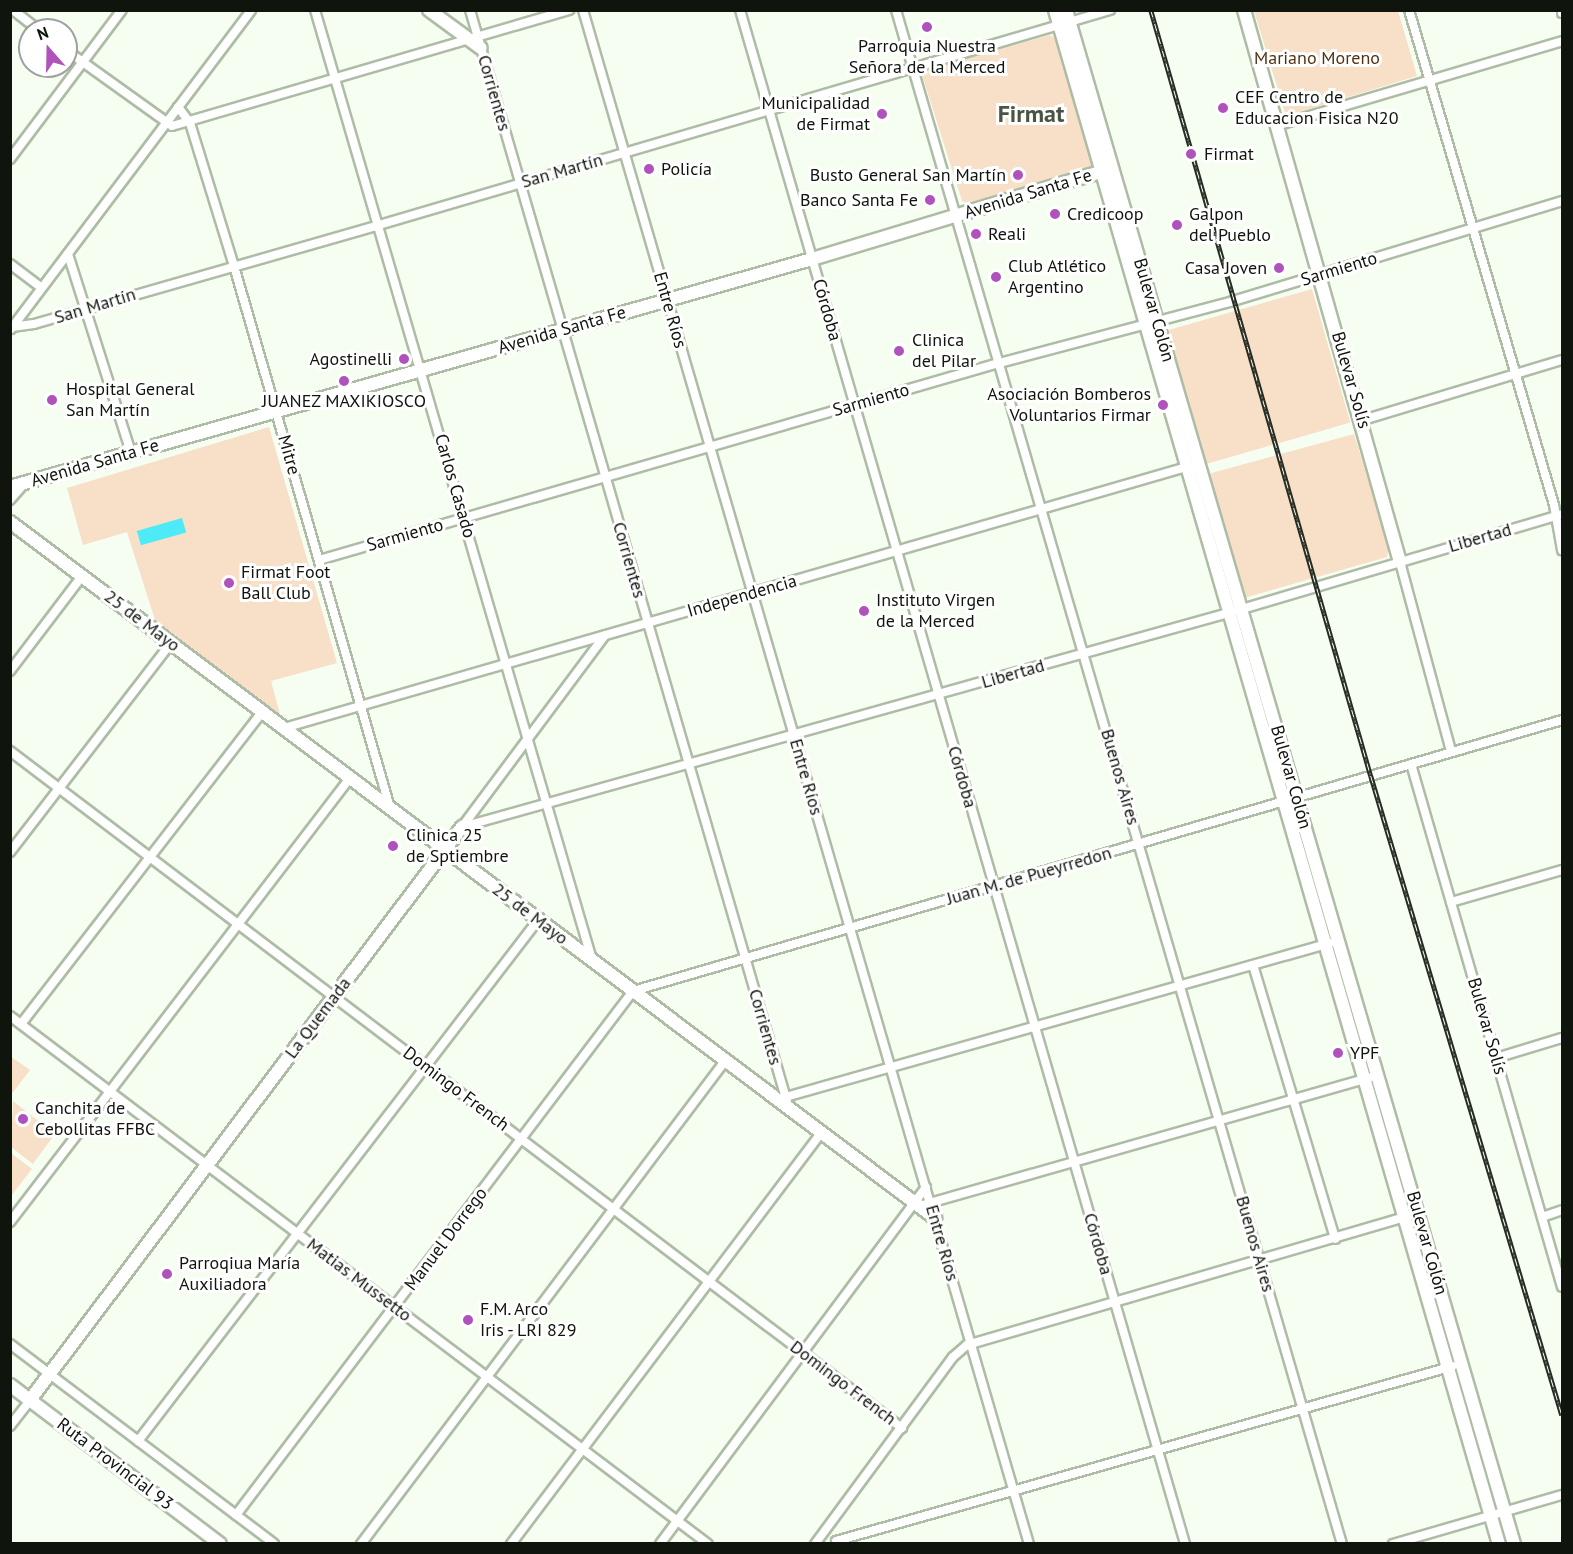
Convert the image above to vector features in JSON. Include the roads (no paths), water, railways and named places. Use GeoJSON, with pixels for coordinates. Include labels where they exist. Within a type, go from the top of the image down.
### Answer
{"type":"FeatureCollection","features":[{"type":"Feature","properties":{"kind":"street"},"geometry":{"type":"LineString","coordinates":[[10,159],[122,10]]}},
{"type":"Feature","properties":{"kind":"street"},"geometry":{"type":"LineString","coordinates":[[11,328],[251,10]]}},
{"type":"Feature","properties":{"kind":"street","name":"Carlos Casado"},"geometry":{"type":"LineString","coordinates":[[315,10],[508,663],[592,961]]}},
{"type":"Feature","properties":{"kind":"street"},"geometry":{"type":"LineString","coordinates":[[429,10],[475,42]]}},
{"type":"Feature","properties":{"kind":"street","name":"Corrientes"},"geometry":{"type":"LineString","coordinates":[[470,10],[475,42],[520,184],[746,958],[781,1098]]}},
{"type":"Feature","properties":{"kind":"street"},"geometry":{"type":"LineString","coordinates":[[78,59],[165,124],[190,123],[475,42],[569,10]]}},
{"type":"Feature","properties":{"kind":"street","name":"Entre Ríos"},"geometry":{"type":"LineString","coordinates":[[583,10],[1029,1544]]}},
{"type":"Feature","properties":{"kind":"street","name":"Córdoba"},"geometry":{"type":"LineString","coordinates":[[740,10],[1185,1544]]}},
{"type":"Feature","properties":{"kind":"street","name":"Buenos Aires"},"geometry":{"type":"LineString","coordinates":[[896,10],[1342,1544]]}},
{"type":"Feature","properties":{"kind":"street","name":"Bulevar Colón"},"geometry":{"type":"LineString","coordinates":[[1055,10],[1065,19],[1106,170],[1143,325],[1500,1544]]}},
{"type":"Feature","properties":{"kind":"street","name":"San Martín"},"geometry":{"type":"LineString","coordinates":[[11,328],[520,184],[913,68],[1065,19],[1110,10]]}},
{"type":"Feature","properties":{"kind":"street","name":"Bulevar Solís"},"geometry":{"type":"LineString","coordinates":[[1244,10],[1363,420],[1451,752]]}},
{"type":"Feature","properties":{"kind":"street"},"geometry":{"type":"LineString","coordinates":[[1409,10],[1515,375],[1559,515],[1563,550]]}},
{"type":"Feature","properties":{"kind":"street"},"geometry":{"type":"LineString","coordinates":[[1279,126],[1563,41]]}},
{"type":"Feature","properties":{"kind":"street","name":"Mitre"},"geometry":{"type":"LineString","coordinates":[[178,107],[190,123],[234,266],[390,808]]}},
{"type":"Feature","properties":{"kind":"street","name":"Bulevar Colón"},"geometry":{"type":"LineString","coordinates":[[1106,170],[1157,321],[1514,1544]]}},
{"type":"Feature","properties":{"kind":"street","name":"Avenida Santa Fe"},"geometry":{"type":"LineString","coordinates":[[10,487],[812,259],[1106,170]]}},
{"type":"Feature","properties":{"kind":"street","name":"Sarmiento"},"geometry":{"type":"LineString","coordinates":[[319,560],[999,363],[1320,275],[1563,201]]}},
{"type":"Feature","properties":{"kind":"street"},"geometry":{"type":"LineString","coordinates":[[68,254],[131,453]]}},
{"type":"Feature","properties":{"kind":"street"},"geometry":{"type":"LineString","coordinates":[[10,264],[41,287]]}},
{"type":"Feature","properties":{"kind":"street"},"geometry":{"type":"LineString","coordinates":[[1363,420],[1563,360]]}},
{"type":"Feature","properties":{"kind":"street","name":"Independencia"},"geometry":{"type":"LineString","coordinates":[[284,728],[1199,464]]}},
{"type":"Feature","properties":{"kind":"street"},"geometry":{"type":"LineString","coordinates":[[10,500],[24,483]]}},
{"type":"Feature","properties":{"kind":"street","name":"Libertad"},"geometry":{"type":"LineString","coordinates":[[462,827],[1084,654],[1559,515]]}},
{"type":"Feature","properties":{"kind":"street","name":"25 de Mayo"},"geometry":{"type":"LineString","coordinates":[[10,522],[725,1061],[781,1098],[789,1109],[935,1218]]}},
{"type":"Feature","properties":{"kind":"street"},"geometry":{"type":"LineString","coordinates":[[10,671],[82,576]]}},
{"type":"Feature","properties":{"kind":"street","name":"La Quemada"},"geometry":{"type":"LineString","coordinates":[[30,1400],[605,635]]}},
{"type":"Feature","properties":{"kind":"street"},"geometry":{"type":"LineString","coordinates":[[10,852],[171,643]]}},
{"type":"Feature","properties":{"kind":"street"},"geometry":{"type":"LineString","coordinates":[[21,1024],[262,712]]}},
{"type":"Feature","properties":{"kind":"street","name":"Juan M. de Pueyrredon"},"geometry":{"type":"LineString","coordinates":[[633,992],[1563,720]]}},
{"type":"Feature","properties":{"kind":"street","name":"Domingo French"},"geometry":{"type":"LineString","coordinates":[[10,751],[902,1428]]}},
{"type":"Feature","properties":{"kind":"street","name":"Bulevar Solís"},"geometry":{"type":"LineString","coordinates":[[1411,764],[1563,1287]]}},
{"type":"Feature","properties":{"kind":"street"},"geometry":{"type":"LineString","coordinates":[[10,1222],[350,778]]}},
{"type":"Feature","properties":{"kind":"street"},"geometry":{"type":"LineString","coordinates":[[1451,902],[1563,870]]}},
{"type":"Feature","properties":{"kind":"street"},"geometry":{"type":"LineString","coordinates":[[138,1441],[538,920]]}},
{"type":"Feature","properties":{"kind":"street"},"geometry":{"type":"LineString","coordinates":[[781,1098],[1035,1028],[1339,940]]}},
{"type":"Feature","properties":{"kind":"street"},"geometry":{"type":"LineString","coordinates":[[1252,965],[1335,1239]]}},
{"type":"Feature","properties":{"kind":"street","name":"Manuel Dorrego"},"geometry":{"type":"LineString","coordinates":[[236,1515],[633,992]]}},
{"type":"Feature","properties":{"kind":"street","name":"Matias Mussetto"},"geometry":{"type":"LineString","coordinates":[[10,1017],[708,1544]]}},
{"type":"Feature","properties":{"kind":"street"},"geometry":{"type":"LineString","coordinates":[[1496,1058],[1563,1038]]}},
{"type":"Feature","properties":{"kind":"street"},"geometry":{"type":"LineString","coordinates":[[361,1544],[489,1378],[725,1061]]}},
{"type":"Feature","properties":{"kind":"street"},"geometry":{"type":"LineString","coordinates":[[915,1203],[931,1204],[1378,1075]]}},
{"type":"Feature","properties":{"kind":"street"},"geometry":{"type":"LineString","coordinates":[[511,1544],[821,1133]]}},
{"type":"Feature","properties":{"kind":"street"},"geometry":{"type":"LineString","coordinates":[[660,1544],[926,1187]]}},
{"type":"Feature","properties":{"kind":"street"},"geometry":{"type":"LineString","coordinates":[[1542,1216],[1563,1210]]}},
{"type":"Feature","properties":{"kind":"street"},"geometry":{"type":"LineString","coordinates":[[815,1544],[959,1350],[971,1344],[1418,1214]]}},
{"type":"Feature","properties":{"kind":"street"},"geometry":{"type":"LineString","coordinates":[[10,1344],[273,1544]]}},
{"type":"Feature","properties":{"kind":"street"},"geometry":{"type":"LineString","coordinates":[[825,1530],[837,1542],[1462,1363]]}},
{"type":"Feature","properties":{"kind":"street","name":"Ruta Provincial 93"},"geometry":{"type":"LineString","coordinates":[[10,1385],[220,1544]]}},
{"type":"Feature","properties":{"kind":"street"},"geometry":{"type":"LineString","coordinates":[[10,1426],[30,1400]]}},
{"type":"Feature","properties":{"kind":"street"},"geometry":{"type":"LineString","coordinates":[[1393,1544],[1563,1495]]}},
{"type":"Feature","properties":{"kind":"water"},"geometry":{"type":"Polygon","coordinates":[[[182,518],[186,532],[141,545],[137,531],[182,518]]]}},
{"type":"Feature","properties":{"kind":"railway"},"geometry":{"type":"LineString","coordinates":[[1151,10],[1371,776],[1562,1415]]}},
{"type":"Feature","properties":{"kind":"place","name":"Parroquia Nuestra Señora de la Merced"},"geometry":{"type":"Point","coordinates":[927,27]}},
{"type":"Feature","properties":{"kind":"place","name":"CEF Centro de Educacion Fisica N20"},"geometry":{"type":"Point","coordinates":[1223,108]}},
{"type":"Feature","properties":{"kind":"place","name":"Municipalidad de Firmat"},"geometry":{"type":"Point","coordinates":[882,114]}},
{"type":"Feature","properties":{"kind":"place","name":"Firmat"},"geometry":{"type":"Point","coordinates":[1191,154]}},
{"type":"Feature","properties":{"kind":"place","name":"Policía"},"geometry":{"type":"Point","coordinates":[649,169]}},
{"type":"Feature","properties":{"kind":"place","name":"Busto General San Martín"},"geometry":{"type":"Point","coordinates":[1018,175]}},
{"type":"Feature","properties":{"kind":"place","name":"Banco Santa Fe"},"geometry":{"type":"Point","coordinates":[930,200]}},
{"type":"Feature","properties":{"kind":"place","name":"Credicoop"},"geometry":{"type":"Point","coordinates":[1055,214]}},
{"type":"Feature","properties":{"kind":"place","name":"Galpon del Pueblo"},"geometry":{"type":"Point","coordinates":[1177,225]}},
{"type":"Feature","properties":{"kind":"place","name":"Reali"},"geometry":{"type":"Point","coordinates":[976,234]}},
{"type":"Feature","properties":{"kind":"place","name":"Casa Joven"},"geometry":{"type":"Point","coordinates":[1279,268]}},
{"type":"Feature","properties":{"kind":"place","name":"Club Atlético Argentino"},"geometry":{"type":"Point","coordinates":[996,277]}},
{"type":"Feature","properties":{"kind":"place","name":"Clinica del Pilar"},"geometry":{"type":"Point","coordinates":[899,351]}},
{"type":"Feature","properties":{"kind":"place","name":"Agostinelli"},"geometry":{"type":"Point","coordinates":[404,359]}},
{"type":"Feature","properties":{"kind":"place","name":"JUANEZ MAXIKIOSCO"},"geometry":{"type":"Point","coordinates":[344,381]}},
{"type":"Feature","properties":{"kind":"place","name":"Hospital General San Martín"},"geometry":{"type":"Point","coordinates":[52,400]}},
{"type":"Feature","properties":{"kind":"place","name":"Asociación Bomberos Voluntarios Firmar"},"geometry":{"type":"Point","coordinates":[1163,405]}},
{"type":"Feature","properties":{"kind":"place","name":"Firmat Foot Ball Club"},"geometry":{"type":"Point","coordinates":[229,583]}},
{"type":"Feature","properties":{"kind":"place","name":"Instituto Virgen de la Merced"},"geometry":{"type":"Point","coordinates":[864,611]}},
{"type":"Feature","properties":{"kind":"place","name":"Clinica 25 de Sptiembre"},"geometry":{"type":"Point","coordinates":[393,846]}},
{"type":"Feature","properties":{"kind":"place","name":"YPF"},"geometry":{"type":"Point","coordinates":[1338,1053]}},
{"type":"Feature","properties":{"kind":"place","name":"Canchita de Cebollitas FFBC"},"geometry":{"type":"Point","coordinates":[23,1119]}},
{"type":"Feature","properties":{"kind":"place","name":"Parroqiua María Auxiliadora"},"geometry":{"type":"Point","coordinates":[167,1274]}},
{"type":"Feature","properties":{"kind":"place","name":"F.M. Arco Iris - LRI 829"},"geometry":{"type":"Point","coordinates":[468,1320]}},
{"type":"Feature","properties":{"kind":"district","name":"Firmat"},"geometry":{"type":"Point","coordinates":[1031,114]}},
{"type":"Feature","properties":{"kind":"park label","name":"Mariano Moreno"},"geometry":{"type":"Point","coordinates":[1317,58]}}]}
